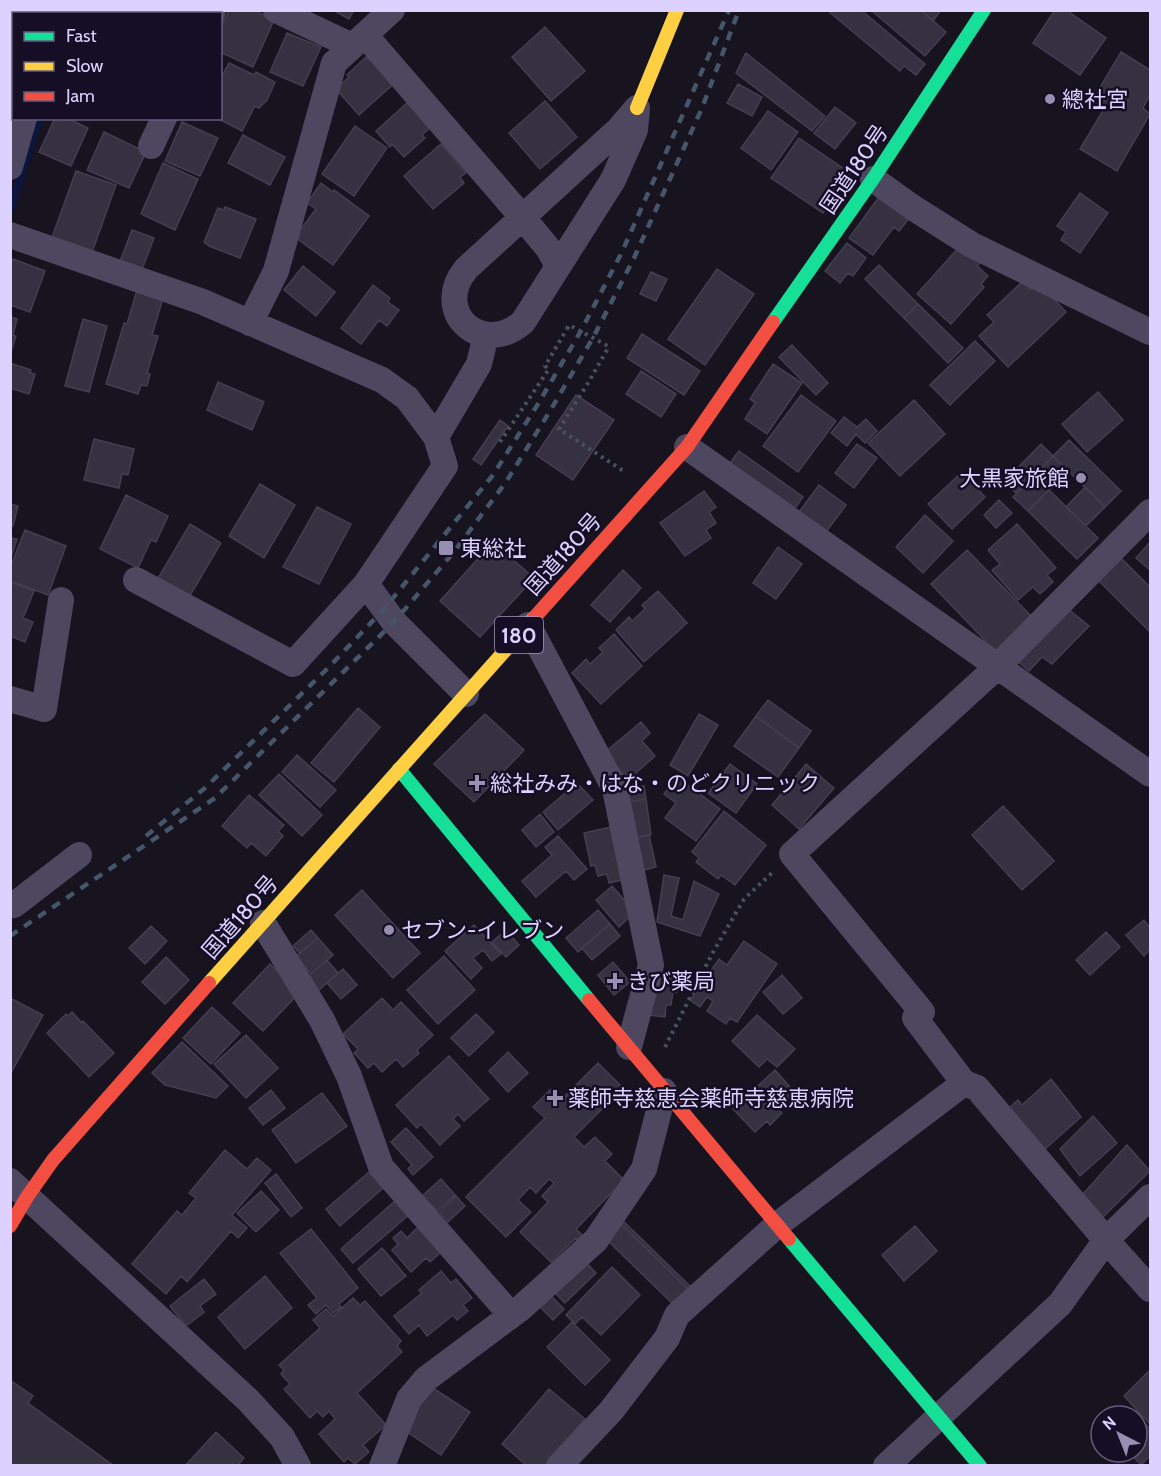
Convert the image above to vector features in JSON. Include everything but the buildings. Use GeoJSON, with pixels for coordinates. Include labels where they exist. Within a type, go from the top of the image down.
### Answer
{"type":"FeatureCollection","features":[{"type":"Feature","properties":{"kind":"main road"},"geometry":{"type":"LineString","coordinates":[[637,108],[677,10]]}},
{"type":"Feature","properties":{"kind":"main road","name":"国道180号"},"geometry":{"type":"LineString","coordinates":[[10,1226],[19,1189],[53,1160],[687,447],[873,179],[984,10]]}},
{"type":"Feature","properties":{"kind":"main road"},"geometry":{"type":"LineString","coordinates":[[399,769],[777,1226],[980,1466]]}},
{"type":"Feature","properties":{"kind":"street"},"geometry":{"type":"LineString","coordinates":[[276,10],[359,41],[523,218],[548,248],[558,266]]}},
{"type":"Feature","properties":{"kind":"street"},"geometry":{"type":"LineString","coordinates":[[250,323],[276,271],[334,63],[392,10]]}},
{"type":"Feature","properties":{"kind":"street"},"geometry":{"type":"LineString","coordinates":[[637,108],[635,130],[613,180],[523,322],[505,334],[486,335],[469,328],[461,320],[454,306],[455,288],[465,269],[620,129],[637,108]]}},
{"type":"Feature","properties":{"kind":"street"},"geometry":{"type":"LineString","coordinates":[[10,167],[23,120]]}},
{"type":"Feature","properties":{"kind":"street"},"geometry":{"type":"LineString","coordinates":[[151,146],[163,120]]}},
{"type":"Feature","properties":{"kind":"street"},"geometry":{"type":"LineString","coordinates":[[873,179],[972,245],[1150,332]]}},
{"type":"Feature","properties":{"kind":"street"},"geometry":{"type":"LineString","coordinates":[[11,235],[203,302],[382,380],[407,398],[436,437],[445,466],[366,584],[293,664],[136,580]]}},
{"type":"Feature","properties":{"kind":"street"},"geometry":{"type":"LineString","coordinates":[[436,437],[479,364],[486,335]]}},
{"type":"Feature","properties":{"kind":"street"},"geometry":{"type":"LineString","coordinates":[[687,447],[1150,774]]}},
{"type":"Feature","properties":{"kind":"street"},"geometry":{"type":"LineString","coordinates":[[1150,512],[997,667],[792,854],[922,1011],[915,1018],[964,1083],[977,1088],[1150,1289]]}},
{"type":"Feature","properties":{"kind":"street"},"geometry":{"type":"LineString","coordinates":[[366,584],[394,622],[466,694]]}},
{"type":"Feature","properties":{"kind":"street"},"geometry":{"type":"LineString","coordinates":[[11,703],[44,710],[61,600]]}},
{"type":"Feature","properties":{"kind":"street"},"geometry":{"type":"LineString","coordinates":[[528,625],[615,789],[651,965],[629,1047]]}},
{"type":"Feature","properties":{"kind":"street"},"geometry":{"type":"LineString","coordinates":[[10,903],[14,904],[79,855]]}},
{"type":"Feature","properties":{"kind":"street"},"geometry":{"type":"LineString","coordinates":[[263,923],[322,1020],[349,1076],[381,1167],[511,1315]]}},
{"type":"Feature","properties":{"kind":"street"},"geometry":{"type":"LineString","coordinates":[[382,1466],[409,1399],[426,1378],[511,1315],[596,1240],[644,1169],[657,1082]]}},
{"type":"Feature","properties":{"kind":"street"},"geometry":{"type":"LineString","coordinates":[[560,1466],[625,1393],[667,1338],[677,1315],[777,1226],[964,1083]]}},
{"type":"Feature","properties":{"kind":"street"},"geometry":{"type":"LineString","coordinates":[[19,1189],[248,1400],[282,1437],[298,1466]]}},
{"type":"Feature","properties":{"kind":"street"},"geometry":{"type":"LineString","coordinates":[[886,1466],[1060,1304],[1106,1240],[1150,1197]]}},
{"type":"Feature","properties":{"kind":"path"},"geometry":{"type":"LineString","coordinates":[[500,442],[549,369],[545,366],[568,325],[609,346],[559,429],[651,489]]}},
{"type":"Feature","properties":{"kind":"path"},"geometry":{"type":"LineString","coordinates":[[657,1082],[663,1050],[712,954],[744,899],[792,854]]}},
{"type":"Feature","properties":{"kind":"waterway"},"geometry":{"type":"LineString","coordinates":[[10,210],[38,120]]}},
{"type":"Feature","properties":{"kind":"railway"},"geometry":{"type":"LineString","coordinates":[[146,836],[205,788],[328,668],[384,609],[493,475],[582,329],[622,252],[729,10]]}},
{"type":"Feature","properties":{"kind":"railway"},"geometry":{"type":"LineString","coordinates":[[10,936],[215,798],[394,622],[453,553],[506,482],[594,336],[634,258],[702,108],[739,10]]}},
{"type":"Feature","properties":{"kind":"traffic: fast"},"geometry":{"type":"LineString","coordinates":[[773,322],[873,179],[984,10]]}},
{"type":"Feature","properties":{"kind":"traffic: fast"},"geometry":{"type":"LineString","coordinates":[[399,769],[589,1000]]}},
{"type":"Feature","properties":{"kind":"traffic: fast"},"geometry":{"type":"LineString","coordinates":[[789,1239],[980,1466]]}},
{"type":"Feature","properties":{"kind":"traffic: slow"},"geometry":{"type":"LineString","coordinates":[[637,108],[677,10]]}},
{"type":"Feature","properties":{"kind":"traffic: slow"},"geometry":{"type":"LineString","coordinates":[[209,983],[534,618]]}},
{"type":"Feature","properties":{"kind":"traffic: jam"},"geometry":{"type":"LineString","coordinates":[[534,618],[687,447],[773,322]]}},
{"type":"Feature","properties":{"kind":"traffic: jam"},"geometry":{"type":"LineString","coordinates":[[10,1226],[53,1160],[209,983]]}},
{"type":"Feature","properties":{"kind":"traffic: jam"},"geometry":{"type":"LineString","coordinates":[[589,1000],[789,1239]]}},
{"type":"Feature","properties":{"kind":"place","name":"總社宮"},"geometry":{"type":"Point","coordinates":[1050,99]}},
{"type":"Feature","properties":{"kind":"place","name":"大黒家旅館"},"geometry":{"type":"Point","coordinates":[1081,478]}},
{"type":"Feature","properties":{"kind":"place","name":"東総社"},"geometry":{"type":"Point","coordinates":[446,548]}},
{"type":"Feature","properties":{"kind":"place","name":"総社みみ・はな・のどクリニック"},"geometry":{"type":"Point","coordinates":[477,783]}},
{"type":"Feature","properties":{"kind":"place","name":"セブン-イレブン"},"geometry":{"type":"Point","coordinates":[389,930]}},
{"type":"Feature","properties":{"kind":"place","name":"きび薬局"},"geometry":{"type":"Point","coordinates":[615,981]}},
{"type":"Feature","properties":{"kind":"place","name":"薬師寺慈恵会薬師寺慈恵病院"},"geometry":{"type":"Point","coordinates":[555,1098]}}]}
